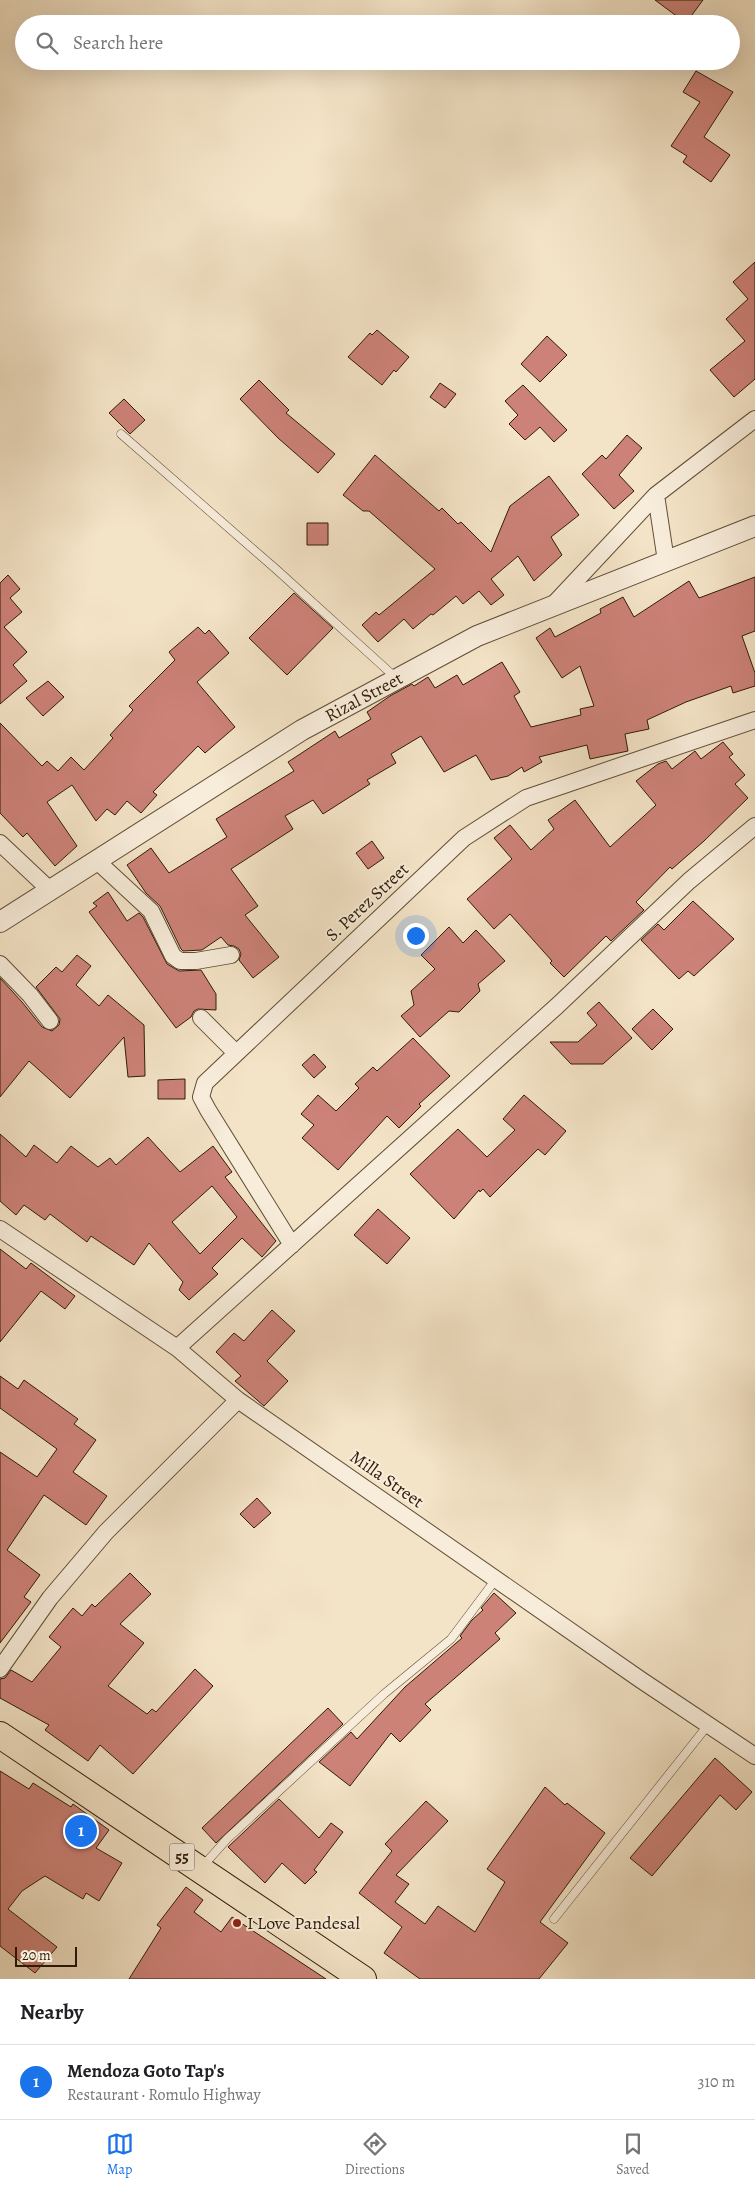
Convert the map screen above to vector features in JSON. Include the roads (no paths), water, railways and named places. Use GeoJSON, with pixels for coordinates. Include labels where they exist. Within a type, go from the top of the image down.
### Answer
{"type":"FeatureCollection","features":[{"type":"Feature","properties":{"kind":"highway","name":"55"},"geometry":{"type":"LineString","coordinates":[[0,1735],[363,1979]]}},
{"type":"Feature","properties":{"kind":"street"},"geometry":{"type":"LineString","coordinates":[[552,606],[656,496],[755,419]]}},
{"type":"Feature","properties":{"kind":"street"},"geometry":{"type":"LineString","coordinates":[[656,496],[666,561]]}},
{"type":"Feature","properties":{"kind":"street","name":"Rizal Street"},"geometry":{"type":"LineString","coordinates":[[0,922],[98,862],[302,730],[477,636],[755,526]]}},
{"type":"Feature","properties":{"kind":"street","name":"S. Perez Street"},"geometry":{"type":"LineString","coordinates":[[292,1245],[202,1097],[205,1083],[464,838],[526,798],[755,720]]}},
{"type":"Feature","properties":{"kind":"street"},"geometry":{"type":"LineString","coordinates":[[177,1348],[556,1006],[689,881],[755,826]]}},
{"type":"Feature","properties":{"kind":"street"},"geometry":{"type":"LineString","coordinates":[[0,843],[51,891]]}},
{"type":"Feature","properties":{"kind":"street"},"geometry":{"type":"LineString","coordinates":[[98,862],[150,911],[173,956],[180,961],[196,962],[231,955]]}},
{"type":"Feature","properties":{"kind":"street"},"geometry":{"type":"LineString","coordinates":[[0,964],[30,995],[50,1020]]}},
{"type":"Feature","properties":{"kind":"street"},"geometry":{"type":"LineString","coordinates":[[201,1018],[236,1053]]}},
{"type":"Feature","properties":{"kind":"street","name":"Milla Street"},"geometry":{"type":"LineString","coordinates":[[0,1229],[177,1348],[238,1400],[755,1756]]}},
{"type":"Feature","properties":{"kind":"street"},"geometry":{"type":"LineString","coordinates":[[0,1669],[50,1598],[106,1532],[238,1400]]}},
{"type":"Feature","properties":{"kind":"lane"},"geometry":{"type":"LineString","coordinates":[[121,434],[277,570],[397,679]]}},
{"type":"Feature","properties":{"kind":"lane"},"geometry":{"type":"LineString","coordinates":[[200,1869],[227,1839],[384,1694],[451,1639],[496,1579]]}},
{"type":"Feature","properties":{"kind":"lane"},"geometry":{"type":"LineString","coordinates":[[554,1919],[708,1725]]}},
{"type":"Feature","properties":{"kind":"place","name":"Mendoza Goto Tap's"},"geometry":{"type":"Point","coordinates":[81,1831]}},
{"type":"Feature","properties":{"kind":"place","name":"I Love Pandesal"},"geometry":{"type":"Point","coordinates":[237,1923]}}]}
